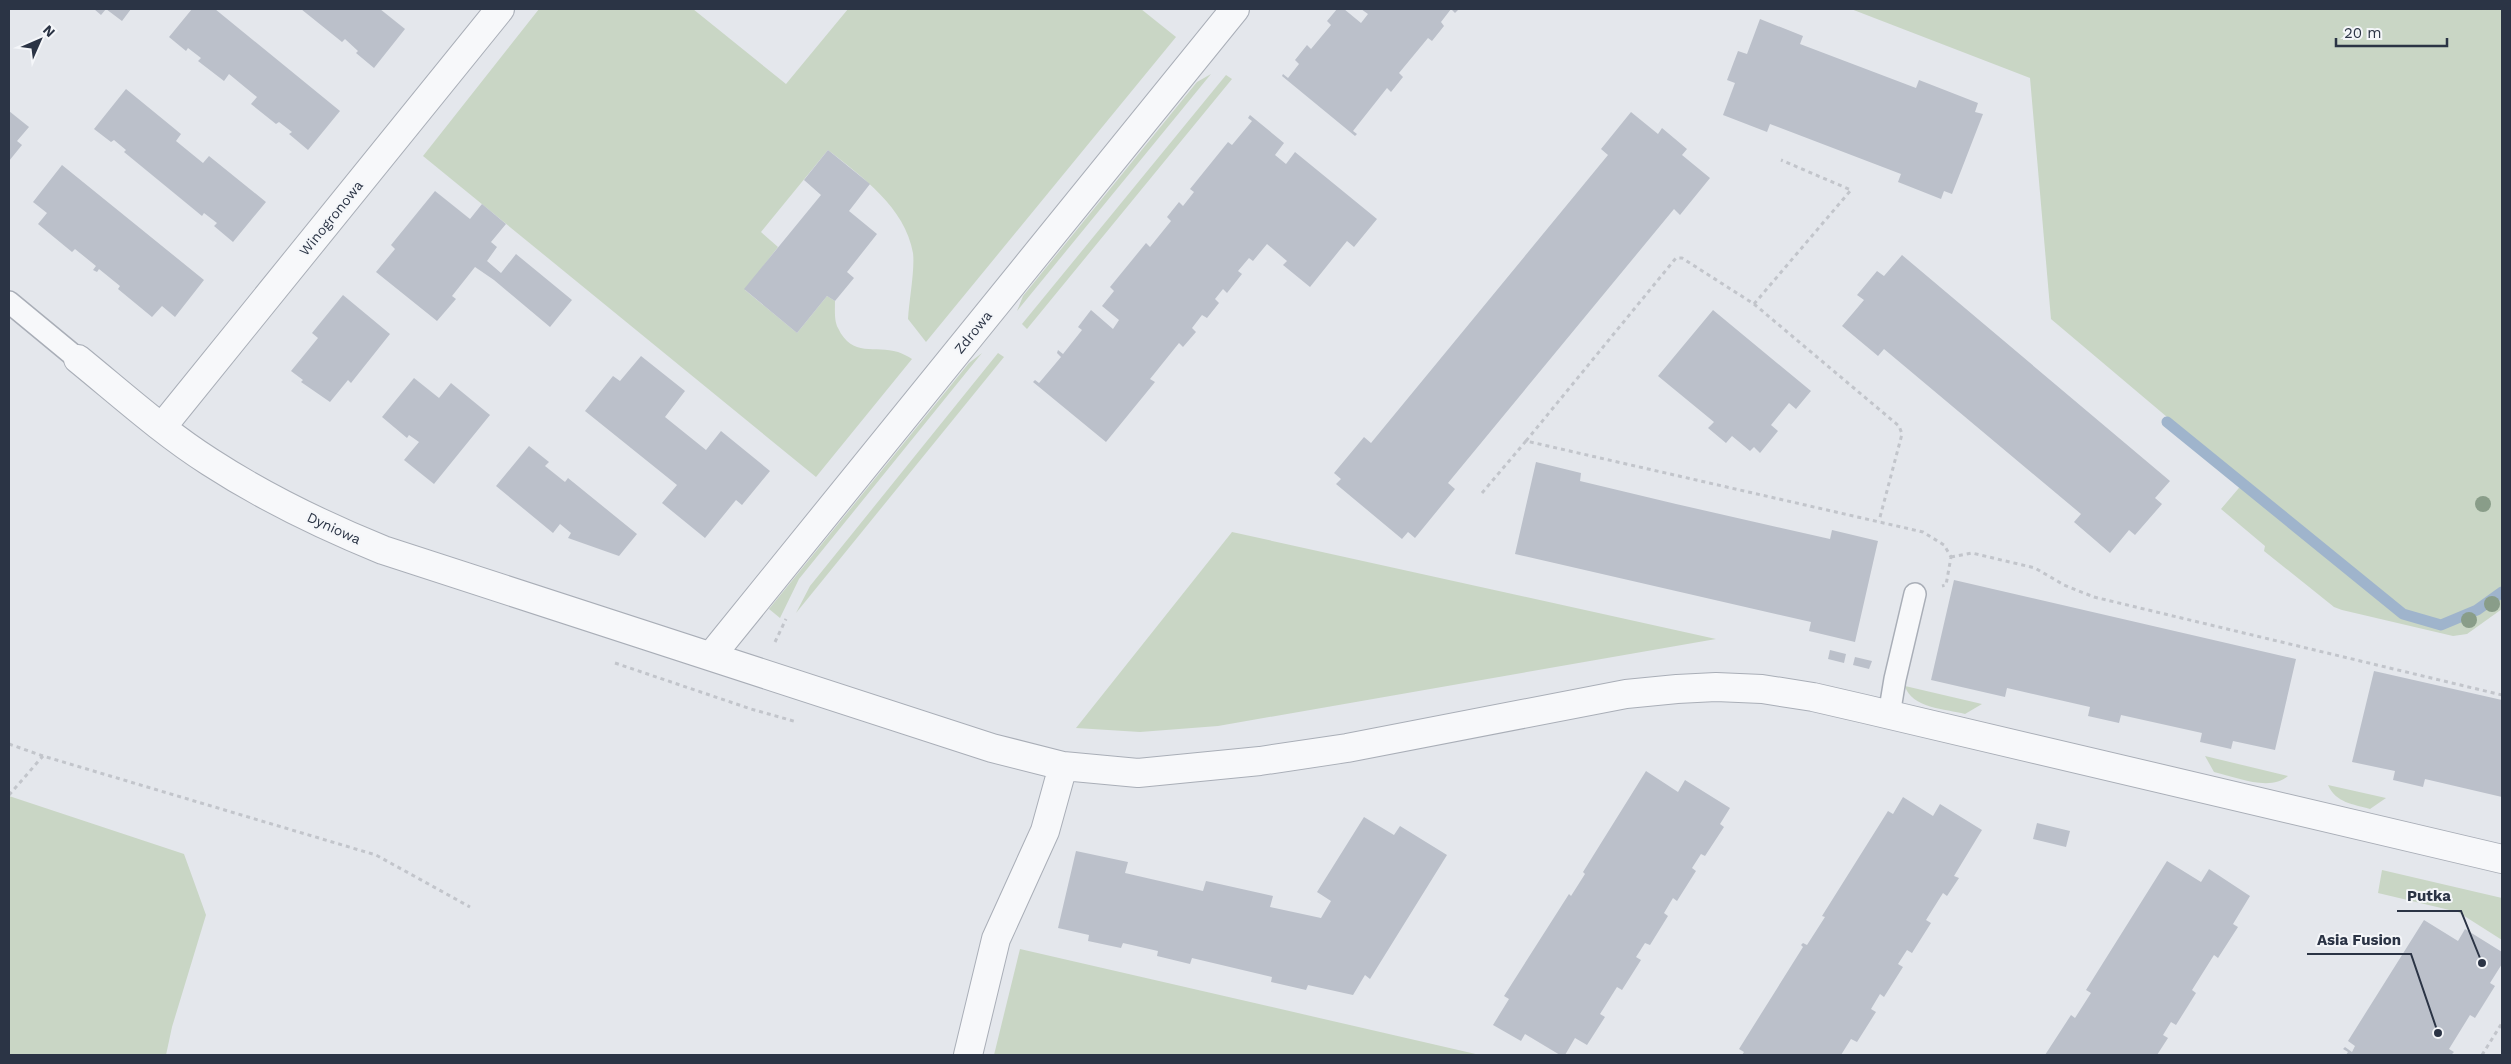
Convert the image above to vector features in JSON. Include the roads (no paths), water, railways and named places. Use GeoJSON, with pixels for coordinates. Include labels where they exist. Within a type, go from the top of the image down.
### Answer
{"type":"FeatureCollection","features":[{"type":"Feature","properties":{"kind":"street","name":"Winogronowa"},"geometry":{"type":"LineString","coordinates":[[162,427],[500,9]]}},
{"type":"Feature","properties":{"kind":"street","name":"Zdrowa"},"geometry":{"type":"LineString","coordinates":[[710,656],[1235,9]]}},
{"type":"Feature","properties":{"kind":"street","name":"Dyniowa"},"geometry":{"type":"LineString","coordinates":[[78,359],[162,427],[210,462],[296,511],[348,536],[392,553],[992,748],[1063,766],[1138,773],[1260,761],[1357,746],[1626,694],[1716,687],[1762,689],[1813,697],[2502,859]]}},
{"type":"Feature","properties":{"kind":"street"},"geometry":{"type":"LineString","coordinates":[[968,1055],[996,939],[1045,831],[1063,766]]}},
{"type":"Feature","properties":{"kind":"lane","name":"Dyniowa"},"geometry":{"type":"LineString","coordinates":[[9,302],[78,359]]}},
{"type":"Feature","properties":{"kind":"lane"},"geometry":{"type":"LineString","coordinates":[[1889,715],[1895,679],[1915,594]]}},
{"type":"Feature","properties":{"kind":"waterway"},"geometry":{"type":"LineString","coordinates":[[2167,422],[2403,614],[2441,625],[2477,610],[2502,592]]}},
{"type":"Feature","properties":{"kind":"place","name":"Putka"},"geometry":{"type":"Point","coordinates":[2482,963]}},
{"type":"Feature","properties":{"kind":"place","name":"Asia Fusion"},"geometry":{"type":"Point","coordinates":[2438,1033]}}]}
